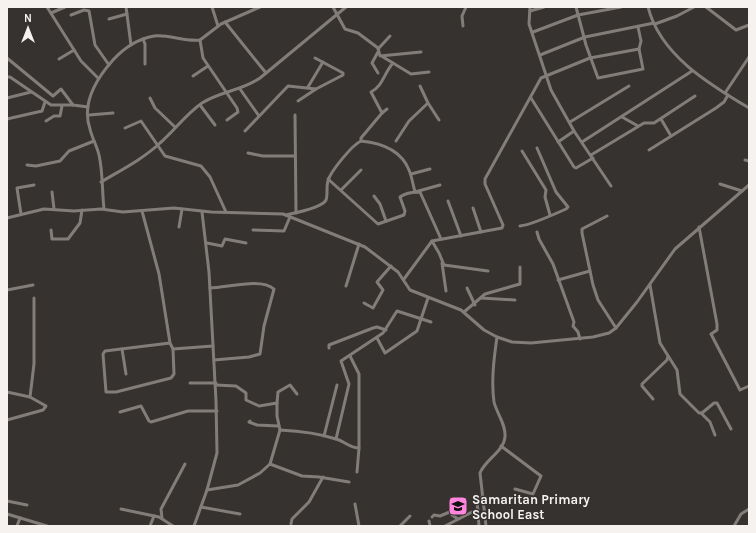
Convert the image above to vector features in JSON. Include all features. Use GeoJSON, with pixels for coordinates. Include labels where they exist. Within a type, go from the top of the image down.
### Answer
{"type":"FeatureCollection","features":[{"type":"Feature","properties":{"kind":"street"},"geometry":{"type":"LineString","coordinates":[[47,7],[81,61],[98,78]]}},
{"type":"Feature","properties":{"kind":"street"},"geometry":{"type":"LineString","coordinates":[[51,13],[65,7]]}},
{"type":"Feature","properties":{"kind":"street"},"geometry":{"type":"LineString","coordinates":[[126,7],[131,44]]}},
{"type":"Feature","properties":{"kind":"street"},"geometry":{"type":"LineString","coordinates":[[212,7],[218,26]]}},
{"type":"Feature","properties":{"kind":"street"},"geometry":{"type":"LineString","coordinates":[[104,209],[100,189],[99,154],[89,128],[88,107],[92,90],[98,78],[122,51],[131,44],[143,39],[160,36],[200,40],[225,22],[260,7]]}},
{"type":"Feature","properties":{"kind":"street"},"geometry":{"type":"LineString","coordinates":[[333,7],[345,29],[358,33],[379,50],[379,54],[382,57],[411,74],[429,72]]}},
{"type":"Feature","properties":{"kind":"street"},"geometry":{"type":"LineString","coordinates":[[101,182],[157,146],[188,113],[217,94],[251,85],[346,7]]}},
{"type":"Feature","properties":{"kind":"street"},"geometry":{"type":"LineString","coordinates":[[463,26],[462,16],[466,7]]}},
{"type":"Feature","properties":{"kind":"street"},"geometry":{"type":"LineString","coordinates":[[530,7],[529,21],[555,99],[611,186]]}},
{"type":"Feature","properties":{"kind":"street"},"geometry":{"type":"LineString","coordinates":[[530,11],[544,7]]}},
{"type":"Feature","properties":{"kind":"street"},"geometry":{"type":"LineString","coordinates":[[576,7],[590,58],[598,78],[642,69],[639,49],[641,41],[638,27]]}},
{"type":"Feature","properties":{"kind":"street"},"geometry":{"type":"LineString","coordinates":[[532,32],[578,15],[621,7]]}},
{"type":"Feature","properties":{"kind":"street"},"geometry":{"type":"LineString","coordinates":[[648,7],[662,40],[692,70],[749,108]]}},
{"type":"Feature","properties":{"kind":"street"},"geometry":{"type":"LineString","coordinates":[[540,55],[585,37],[668,20],[694,7]]}},
{"type":"Feature","properties":{"kind":"street"},"geometry":{"type":"LineString","coordinates":[[706,7],[736,30],[749,25]]}},
{"type":"Feature","properties":{"kind":"street"},"geometry":{"type":"LineString","coordinates":[[72,16],[84,10],[89,11],[95,45],[109,65]]}},
{"type":"Feature","properties":{"kind":"street"},"geometry":{"type":"LineString","coordinates":[[109,19],[127,14]]}},
{"type":"Feature","properties":{"kind":"street"},"geometry":{"type":"LineString","coordinates":[[225,22],[266,73]]}},
{"type":"Feature","properties":{"kind":"street"},"geometry":{"type":"LineString","coordinates":[[378,73],[372,63],[379,50],[390,36]]}},
{"type":"Feature","properties":{"kind":"street"},"geometry":{"type":"LineString","coordinates":[[143,39],[145,44],[145,64]]}},
{"type":"Feature","properties":{"kind":"street"},"geometry":{"type":"LineString","coordinates":[[200,40],[203,58],[238,112],[227,120]]}},
{"type":"Feature","properties":{"kind":"street"},"geometry":{"type":"LineString","coordinates":[[541,78],[590,58],[639,49]]}},
{"type":"Feature","properties":{"kind":"street"},"geometry":{"type":"LineString","coordinates":[[59,59],[74,50]]}},
{"type":"Feature","properties":{"kind":"street"},"geometry":{"type":"LineString","coordinates":[[382,57],[421,52]]}},
{"type":"Feature","properties":{"kind":"street"},"geometry":{"type":"LineString","coordinates":[[649,150],[716,108],[727,94],[749,57]]}},
{"type":"Feature","properties":{"kind":"street"},"geometry":{"type":"LineString","coordinates":[[7,58],[54,96],[60,89],[62,90],[73,105]]}},
{"type":"Feature","properties":{"kind":"street"},"geometry":{"type":"LineString","coordinates":[[298,101],[343,74],[315,58]]}},
{"type":"Feature","properties":{"kind":"street"},"geometry":{"type":"LineString","coordinates":[[308,87],[323,62]]}},
{"type":"Feature","properties":{"kind":"street"},"geometry":{"type":"LineString","coordinates":[[382,113],[371,92],[379,88],[388,68],[393,63]]}},
{"type":"Feature","properties":{"kind":"street"},"geometry":{"type":"LineString","coordinates":[[193,76],[208,66]]}},
{"type":"Feature","properties":{"kind":"street"},"geometry":{"type":"LineString","coordinates":[[404,279],[432,241],[502,228],[501,219],[485,184],[485,179],[541,78],[544,69]]}},
{"type":"Feature","properties":{"kind":"street"},"geometry":{"type":"LineString","coordinates":[[582,142],[692,70]]}},
{"type":"Feature","properties":{"kind":"street"},"geometry":{"type":"LineString","coordinates":[[7,77],[10,77],[51,105],[88,107]]}},
{"type":"Feature","properties":{"kind":"street"},"geometry":{"type":"LineString","coordinates":[[245,131],[288,86],[316,89]]}},
{"type":"Feature","properties":{"kind":"street"},"geometry":{"type":"LineString","coordinates":[[420,86],[428,103],[439,120]]}},
{"type":"Feature","properties":{"kind":"street"},"geometry":{"type":"LineString","coordinates":[[570,122],[629,86]]}},
{"type":"Feature","properties":{"kind":"street"},"geometry":{"type":"LineString","coordinates":[[240,89],[260,116]]}},
{"type":"Feature","properties":{"kind":"street"},"geometry":{"type":"LineString","coordinates":[[7,98],[31,92]]}},
{"type":"Feature","properties":{"kind":"street"},"geometry":{"type":"LineString","coordinates":[[530,98],[575,168],[638,126],[645,122],[654,123],[695,96]]}},
{"type":"Feature","properties":{"kind":"street"},"geometry":{"type":"LineString","coordinates":[[150,98],[155,108],[174,127]]}},
{"type":"Feature","properties":{"kind":"street"},"geometry":{"type":"LineString","coordinates":[[7,119],[42,111],[45,102]]}},
{"type":"Feature","properties":{"kind":"street"},"geometry":{"type":"LineString","coordinates":[[396,141],[408,121],[428,103]]}},
{"type":"Feature","properties":{"kind":"street"},"geometry":{"type":"LineString","coordinates":[[200,105],[215,125]]}},
{"type":"Feature","properties":{"kind":"street"},"geometry":{"type":"LineString","coordinates":[[46,121],[54,116],[60,116],[62,106]]}},
{"type":"Feature","properties":{"kind":"street"},"geometry":{"type":"LineString","coordinates":[[288,216],[319,205],[326,200],[328,179],[339,164],[361,141],[360,138],[382,113],[387,110]]}},
{"type":"Feature","properties":{"kind":"street"},"geometry":{"type":"LineString","coordinates":[[89,116],[113,113]]}},
{"type":"Feature","properties":{"kind":"street"},"geometry":{"type":"LineString","coordinates":[[295,115],[294,156],[296,213]]}},
{"type":"Feature","properties":{"kind":"street"},"geometry":{"type":"LineString","coordinates":[[622,117],[638,126]]}},
{"type":"Feature","properties":{"kind":"street"},"geometry":{"type":"LineString","coordinates":[[661,119],[671,136]]}},
{"type":"Feature","properties":{"kind":"street"},"geometry":{"type":"LineString","coordinates":[[125,128],[141,121],[157,146],[167,158],[196,163],[201,166],[210,177],[226,212]]}},
{"type":"Feature","properties":{"kind":"street"},"geometry":{"type":"LineString","coordinates":[[558,142],[574,130]]}},
{"type":"Feature","properties":{"kind":"street"},"geometry":{"type":"LineString","coordinates":[[27,165],[36,166],[60,161],[68,151],[94,141]]}},
{"type":"Feature","properties":{"kind":"street"},"geometry":{"type":"LineString","coordinates":[[361,141],[393,149],[406,165],[411,174],[415,192]]}},
{"type":"Feature","properties":{"kind":"street"},"geometry":{"type":"LineString","coordinates":[[520,226],[530,225],[534,221],[568,207],[551,182],[537,148]]}},
{"type":"Feature","properties":{"kind":"street"},"geometry":{"type":"LineString","coordinates":[[522,151],[546,190],[545,197],[550,215]]}},
{"type":"Feature","properties":{"kind":"street"},"geometry":{"type":"LineString","coordinates":[[248,153],[263,156],[294,156]]}},
{"type":"Feature","properties":{"kind":"street"},"geometry":{"type":"LineString","coordinates":[[745,160],[749,161]]}},
{"type":"Feature","properties":{"kind":"street"},"geometry":{"type":"LineString","coordinates":[[411,174],[430,169]]}},
{"type":"Feature","properties":{"kind":"street"},"geometry":{"type":"LineString","coordinates":[[341,190],[361,170]]}},
{"type":"Feature","properties":{"kind":"street"},"geometry":{"type":"LineString","coordinates":[[328,179],[378,224],[404,216],[405,211],[400,197],[440,185]]}},
{"type":"Feature","properties":{"kind":"street"},"geometry":{"type":"LineString","coordinates":[[720,184],[742,191]]}},
{"type":"Feature","properties":{"kind":"street"},"geometry":{"type":"LineString","coordinates":[[21,214],[17,188],[34,185]]}},
{"type":"Feature","properties":{"kind":"street"},"geometry":{"type":"LineString","coordinates":[[7,218],[40,209],[104,209],[123,212],[167,208],[202,212],[288,216],[358,244],[376,253],[404,279],[410,290],[450,305],[464,312],[484,330],[497,337],[518,343],[580,339],[605,335],[616,328],[650,284],[671,253],[749,185]]}},
{"type":"Feature","properties":{"kind":"street"},"geometry":{"type":"LineString","coordinates":[[52,192],[54,209]]}},
{"type":"Feature","properties":{"kind":"street"},"geometry":{"type":"LineString","coordinates":[[415,192],[420,192],[423,196],[440,239]]}},
{"type":"Feature","properties":{"kind":"street"},"geometry":{"type":"LineString","coordinates":[[374,196],[380,204],[386,221]]}},
{"type":"Feature","properties":{"kind":"street"},"geometry":{"type":"LineString","coordinates":[[448,201],[461,236]]}},
{"type":"Feature","properties":{"kind":"street"},"geometry":{"type":"LineString","coordinates":[[472,208],[481,232]]}},
{"type":"Feature","properties":{"kind":"street"},"geometry":{"type":"LineString","coordinates":[[179,227],[182,209]]}},
{"type":"Feature","properties":{"kind":"street"},"geometry":{"type":"LineString","coordinates":[[51,230],[51,238],[68,239],[80,223],[82,210]]}},
{"type":"Feature","properties":{"kind":"street"},"geometry":{"type":"LineString","coordinates":[[142,211],[159,274],[170,343],[173,349],[174,374],[171,378],[108,393],[104,352],[170,343]]}},
{"type":"Feature","properties":{"kind":"street"},"geometry":{"type":"LineString","coordinates":[[194,526],[208,490],[217,457],[216,384],[207,243],[202,212]]}},
{"type":"Feature","properties":{"kind":"street"},"geometry":{"type":"LineString","coordinates":[[253,230],[284,232],[288,216]]}},
{"type":"Feature","properties":{"kind":"street"},"geometry":{"type":"LineString","coordinates":[[607,216],[582,229],[590,271],[598,300],[616,328]]}},
{"type":"Feature","properties":{"kind":"street"},"geometry":{"type":"LineString","coordinates":[[699,227],[717,324],[717,330],[711,334],[740,390],[749,386]]}},
{"type":"Feature","properties":{"kind":"street"},"geometry":{"type":"LineString","coordinates":[[537,232],[539,239],[550,258],[580,339]]}},
{"type":"Feature","properties":{"kind":"street"},"geometry":{"type":"LineString","coordinates":[[207,243],[222,246],[225,239],[246,243]]}},
{"type":"Feature","properties":{"kind":"street"},"geometry":{"type":"LineString","coordinates":[[432,241],[440,254],[446,291]]}},
{"type":"Feature","properties":{"kind":"street"},"geometry":{"type":"LineString","coordinates":[[346,286],[358,244]]}},
{"type":"Feature","properties":{"kind":"street"},"geometry":{"type":"LineString","coordinates":[[442,263],[444,265],[488,270]]}},
{"type":"Feature","properties":{"kind":"street"},"geometry":{"type":"LineString","coordinates":[[364,303],[373,308],[383,290],[377,282],[391,266]]}},
{"type":"Feature","properties":{"kind":"street"},"geometry":{"type":"LineString","coordinates":[[464,312],[475,305],[488,293],[520,284],[520,267]]}},
{"type":"Feature","properties":{"kind":"street"},"geometry":{"type":"LineString","coordinates":[[558,280],[590,271]]}},
{"type":"Feature","properties":{"kind":"street"},"geometry":{"type":"LineString","coordinates":[[210,288],[255,284],[270,286],[274,289],[264,326],[260,354],[249,357],[214,360]]}},
{"type":"Feature","properties":{"kind":"street"},"geometry":{"type":"LineString","coordinates":[[650,284],[660,343],[677,370],[680,394],[710,422],[715,435]]}},
{"type":"Feature","properties":{"kind":"street"},"geometry":{"type":"LineString","coordinates":[[7,290],[33,285]]}},
{"type":"Feature","properties":{"kind":"street"},"geometry":{"type":"LineString","coordinates":[[467,288],[475,305]]}},
{"type":"Feature","properties":{"kind":"street"},"geometry":{"type":"LineString","coordinates":[[30,397],[34,351],[34,298]]}},
{"type":"Feature","properties":{"kind":"street"},"geometry":{"type":"LineString","coordinates":[[376,338],[385,353],[417,331],[428,298]]}},
{"type":"Feature","properties":{"kind":"street"},"geometry":{"type":"LineString","coordinates":[[482,298],[514,300]]}},
{"type":"Feature","properties":{"kind":"street"},"geometry":{"type":"LineString","coordinates":[[357,472],[359,448],[354,381],[341,362],[386,330],[397,311],[431,322]]}},
{"type":"Feature","properties":{"kind":"street"},"geometry":{"type":"LineString","coordinates":[[329,348],[329,345],[372,328],[386,330]]}},
{"type":"Feature","properties":{"kind":"street"},"geometry":{"type":"LineString","coordinates":[[486,526],[481,471],[501,446],[505,438],[493,395],[494,361],[497,337]]}},
{"type":"Feature","properties":{"kind":"street"},"geometry":{"type":"LineString","coordinates":[[173,349],[213,346]]}},
{"type":"Feature","properties":{"kind":"street"},"geometry":{"type":"LineString","coordinates":[[122,349],[126,374]]}},
{"type":"Feature","properties":{"kind":"street"},"geometry":{"type":"LineString","coordinates":[[336,439],[354,381],[359,373],[350,356]]}},
{"type":"Feature","properties":{"kind":"street"},"geometry":{"type":"LineString","coordinates":[[653,399],[642,384],[667,360],[668,356]]}},
{"type":"Feature","properties":{"kind":"street"},"geometry":{"type":"LineString","coordinates":[[190,383],[238,386],[246,393],[246,400],[256,405],[277,403]]}},
{"type":"Feature","properties":{"kind":"street"},"geometry":{"type":"LineString","coordinates":[[208,490],[214,488],[230,488],[242,483],[260,473],[270,464],[280,430],[278,426],[278,392],[290,385],[296,394]]}},
{"type":"Feature","properties":{"kind":"street"},"geometry":{"type":"LineString","coordinates":[[324,436],[337,385]]}},
{"type":"Feature","properties":{"kind":"street"},"geometry":{"type":"LineString","coordinates":[[7,392],[30,397],[46,404],[46,408],[7,420]]}},
{"type":"Feature","properties":{"kind":"street"},"geometry":{"type":"LineString","coordinates":[[701,413],[716,402],[731,429]]}},
{"type":"Feature","properties":{"kind":"street"},"geometry":{"type":"LineString","coordinates":[[120,412],[141,406],[149,421],[152,422],[188,410],[217,411]]}},
{"type":"Feature","properties":{"kind":"street"},"geometry":{"type":"LineString","coordinates":[[250,421],[249,422],[257,425],[278,426]]}},
{"type":"Feature","properties":{"kind":"street"},"geometry":{"type":"LineString","coordinates":[[280,430],[312,433],[336,439],[350,447],[359,448]]}},
{"type":"Feature","properties":{"kind":"street"},"geometry":{"type":"LineString","coordinates":[[501,446],[541,476],[533,494],[515,489]]}},
{"type":"Feature","properties":{"kind":"street"},"geometry":{"type":"LineString","coordinates":[[162,518],[161,509],[185,464]]}},
{"type":"Feature","properties":{"kind":"street"},"geometry":{"type":"LineString","coordinates":[[270,464],[302,476],[349,482]]}},
{"type":"Feature","properties":{"kind":"street"},"geometry":{"type":"LineString","coordinates":[[291,524],[292,519],[313,497],[323,478]]}},
{"type":"Feature","properties":{"kind":"street"},"geometry":{"type":"LineString","coordinates":[[210,483],[214,488]]}},
{"type":"Feature","properties":{"kind":"street"},"geometry":{"type":"LineString","coordinates":[[479,526],[478,500],[483,496]]}},
{"type":"Feature","properties":{"kind":"street"},"geometry":{"type":"LineString","coordinates":[[7,501],[27,505]]}},
{"type":"Feature","properties":{"kind":"street"},"geometry":{"type":"LineString","coordinates":[[451,503],[452,515],[458,519]]}},
{"type":"Feature","properties":{"kind":"street"},"geometry":{"type":"LineString","coordinates":[[355,504],[359,526]]}},
{"type":"Feature","properties":{"kind":"street"},"geometry":{"type":"LineString","coordinates":[[201,507],[240,514]]}},
{"type":"Feature","properties":{"kind":"street"},"geometry":{"type":"LineString","coordinates":[[121,509],[162,518],[172,526]]}},
{"type":"Feature","properties":{"kind":"street"},"geometry":{"type":"LineString","coordinates":[[445,526],[478,509]]}},
{"type":"Feature","properties":{"kind":"street"},"geometry":{"type":"LineString","coordinates":[[734,526],[741,514],[749,509]]}},
{"type":"Feature","properties":{"kind":"street"},"geometry":{"type":"LineString","coordinates":[[432,517],[440,516],[452,511]]}},
{"type":"Feature","properties":{"kind":"street"},"geometry":{"type":"LineString","coordinates":[[7,514],[38,525],[47,526]]}},
{"type":"Feature","properties":{"kind":"street"},"geometry":{"type":"LineString","coordinates":[[150,526],[154,516]]}},
{"type":"Feature","properties":{"kind":"street"},"geometry":{"type":"LineString","coordinates":[[400,526],[410,516]]}},
{"type":"Feature","properties":{"kind":"street"},"geometry":{"type":"LineString","coordinates":[[17,526],[20,518]]}},
{"type":"Feature","properties":{"kind":"street"},"geometry":{"type":"LineString","coordinates":[[28,526],[29,521]]}},
{"type":"Feature","properties":{"kind":"street"},"geometry":{"type":"LineString","coordinates":[[429,521],[430,526]]}},
{"type":"Feature","properties":{"kind":"place","name":"Samaritan Primary School East"},"geometry":{"type":"Point","coordinates":[458,506]}}]}
